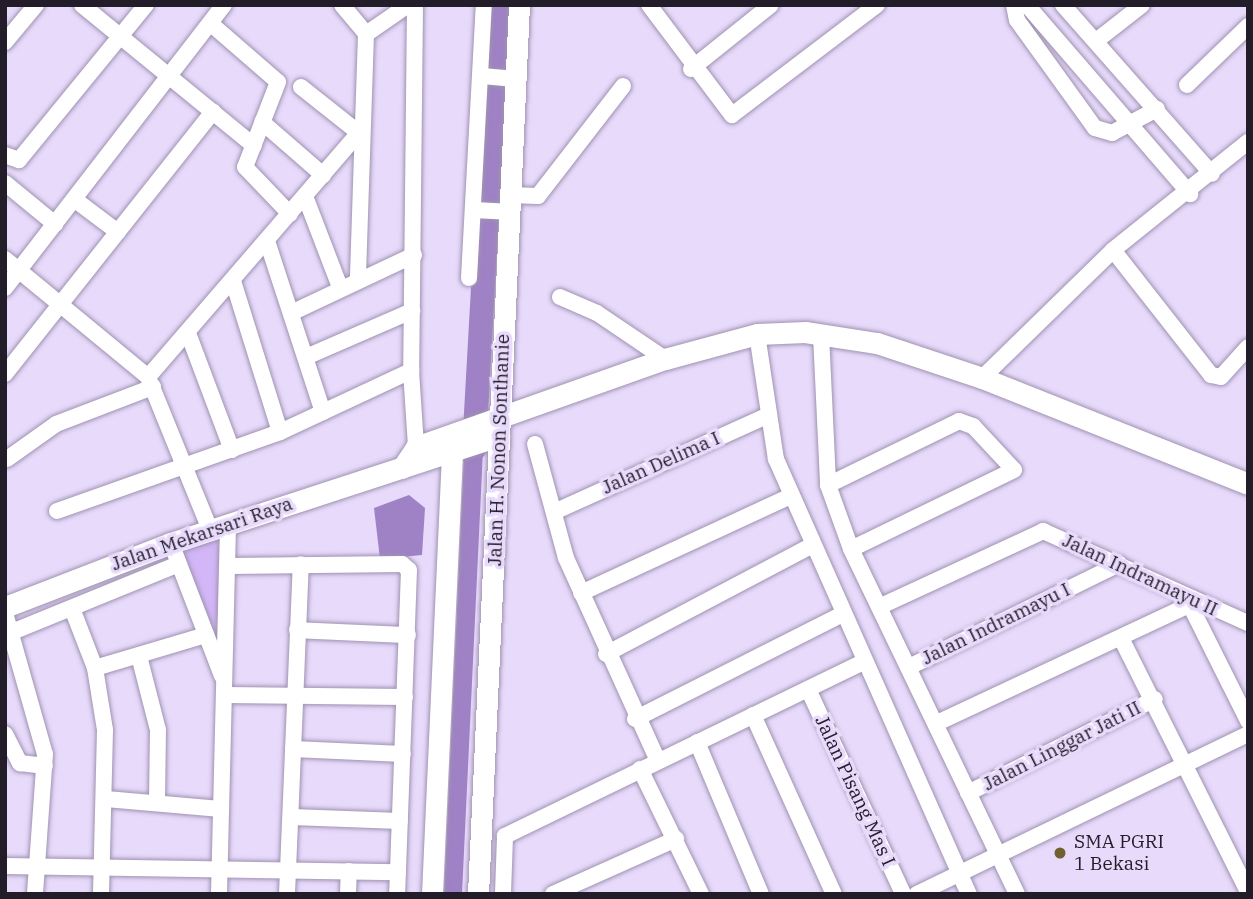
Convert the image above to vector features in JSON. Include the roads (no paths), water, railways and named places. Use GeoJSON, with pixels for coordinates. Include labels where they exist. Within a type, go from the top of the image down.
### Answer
{"type":"FeatureCollection","features":[{"type":"Feature","properties":{"kind":"street"},"geometry":{"type":"LineString","coordinates":[[5,42],[36,5]]}},
{"type":"Feature","properties":{"kind":"street"},"geometry":{"type":"LineString","coordinates":[[82,5],[254,146]]}},
{"type":"Feature","properties":{"kind":"street"},"geometry":{"type":"LineString","coordinates":[[5,155],[19,160],[146,5]]}},
{"type":"Feature","properties":{"kind":"street"},"geometry":{"type":"LineString","coordinates":[[5,288],[224,5]]}},
{"type":"Feature","properties":{"kind":"street"},"geometry":{"type":"LineString","coordinates":[[342,5],[366,34],[360,131],[358,279]]}},
{"type":"Feature","properties":{"kind":"street"},"geometry":{"type":"LineString","coordinates":[[366,34],[408,5]]}},
{"type":"Feature","properties":{"kind":"street"},"geometry":{"type":"LineString","coordinates":[[415,5],[411,371],[415,456]]}},
{"type":"Feature","properties":{"kind":"street"},"geometry":{"type":"LineString","coordinates":[[469,278],[476,210],[484,5]]}},
{"type":"Feature","properties":{"kind":"street","name":"Jalan H. Nonon Sonthanie"},"geometry":{"type":"LineString","coordinates":[[478,894],[498,531],[494,429],[511,78],[519,5]]}},
{"type":"Feature","properties":{"kind":"street"},"geometry":{"type":"LineString","coordinates":[[649,5],[691,69],[728,113],[736,114],[877,5]]}},
{"type":"Feature","properties":{"kind":"street"},"geometry":{"type":"LineString","coordinates":[[691,69],[771,5]]}},
{"type":"Feature","properties":{"kind":"street"},"geometry":{"type":"LineString","coordinates":[[1014,5],[1017,20],[1091,126],[1107,134],[1134,125],[1157,109]]}},
{"type":"Feature","properties":{"kind":"street"},"geometry":{"type":"LineString","coordinates":[[1027,5],[1134,125],[1190,194]]}},
{"type":"Feature","properties":{"kind":"street"},"geometry":{"type":"LineString","coordinates":[[1063,5],[1212,174]]}},
{"type":"Feature","properties":{"kind":"street"},"geometry":{"type":"LineString","coordinates":[[1096,41],[1142,5]]}},
{"type":"Feature","properties":{"kind":"street"},"geometry":{"type":"LineString","coordinates":[[210,23],[278,82],[262,122],[247,175],[289,214]]}},
{"type":"Feature","properties":{"kind":"street"},"geometry":{"type":"LineString","coordinates":[[1187,85],[1248,26]]}},
{"type":"Feature","properties":{"kind":"street"},"geometry":{"type":"LineString","coordinates":[[483,76],[511,78]]}},
{"type":"Feature","properties":{"kind":"street"},"geometry":{"type":"LineString","coordinates":[[476,210],[505,206],[538,196],[624,86]]}},
{"type":"Feature","properties":{"kind":"street"},"geometry":{"type":"LineString","coordinates":[[301,87],[360,131]]}},
{"type":"Feature","properties":{"kind":"street"},"geometry":{"type":"LineString","coordinates":[[5,374],[212,112]]}},
{"type":"Feature","properties":{"kind":"street"},"geometry":{"type":"LineString","coordinates":[[262,122],[323,175]]}},
{"type":"Feature","properties":{"kind":"street"},"geometry":{"type":"LineString","coordinates":[[7,459],[56,424],[151,382],[188,334],[360,131]]}},
{"type":"Feature","properties":{"kind":"street"},"geometry":{"type":"LineString","coordinates":[[982,378],[1113,250],[1190,194],[1248,142]]}},
{"type":"Feature","properties":{"kind":"street"},"geometry":{"type":"LineString","coordinates":[[1170,169],[1192,151]]}},
{"type":"Feature","properties":{"kind":"street"},"geometry":{"type":"LineString","coordinates":[[5,183],[55,224]]}},
{"type":"Feature","properties":{"kind":"street"},"geometry":{"type":"LineString","coordinates":[[304,196],[340,287]]}},
{"type":"Feature","properties":{"kind":"street"},"geometry":{"type":"LineString","coordinates":[[74,199],[118,232]]}},
{"type":"Feature","properties":{"kind":"street"},"geometry":{"type":"LineString","coordinates":[[267,240],[323,412]]}},
{"type":"Feature","properties":{"kind":"street"},"geometry":{"type":"LineString","coordinates":[[1113,250],[1211,374],[1221,377],[1248,347]]}},
{"type":"Feature","properties":{"kind":"street"},"geometry":{"type":"LineString","coordinates":[[291,313],[340,287],[414,255]]}},
{"type":"Feature","properties":{"kind":"street"},"geometry":{"type":"LineString","coordinates":[[5,260],[151,382],[183,464],[219,527],[229,566],[219,894]]}},
{"type":"Feature","properties":{"kind":"street"},"geometry":{"type":"LineString","coordinates":[[233,281],[280,432]]}},
{"type":"Feature","properties":{"kind":"street"},"geometry":{"type":"LineString","coordinates":[[560,297],[597,313],[665,359]]}},
{"type":"Feature","properties":{"kind":"street"},"geometry":{"type":"LineString","coordinates":[[306,357],[412,311]]}},
{"type":"Feature","properties":{"kind":"street"},"geometry":{"type":"LineString","coordinates":[[415,456],[452,454],[555,398],[665,359],[764,333],[813,333],[877,343],[982,378],[1248,484]]}},
{"type":"Feature","properties":{"kind":"street"},"geometry":{"type":"LineString","coordinates":[[764,333],[769,415],[791,496],[843,614],[861,663],[969,894]]}},
{"type":"Feature","properties":{"kind":"street"},"geometry":{"type":"LineString","coordinates":[[813,333],[828,485],[851,549],[911,666],[1017,894]]}},
{"type":"Feature","properties":{"kind":"street"},"geometry":{"type":"LineString","coordinates":[[188,334],[232,450]]}},
{"type":"Feature","properties":{"kind":"street"},"geometry":{"type":"LineString","coordinates":[[57,511],[183,464],[280,432],[411,371]]}},
{"type":"Feature","properties":{"kind":"street"},"geometry":{"type":"LineString","coordinates":[[498,531],[515,428],[555,398]]}},
{"type":"Feature","properties":{"kind":"street","name":"Jalan Delima I"},"geometry":{"type":"LineString","coordinates":[[554,512],[769,415]]}},
{"type":"Feature","properties":{"kind":"street"},"geometry":{"type":"LineString","coordinates":[[828,485],[959,421],[973,426],[1014,470],[851,549]]}},
{"type":"Feature","properties":{"kind":"street"},"geometry":{"type":"LineString","coordinates":[[415,456],[494,429]]}},
{"type":"Feature","properties":{"kind":"street"},"geometry":{"type":"LineString","coordinates":[[534,444],[581,593],[635,719],[658,761]]}},
{"type":"Feature","properties":{"kind":"street"},"geometry":{"type":"LineString","coordinates":[[432,894],[452,454]]}},
{"type":"Feature","properties":{"kind":"street","name":"Jalan Mekarsari Raya"},"geometry":{"type":"LineString","coordinates":[[5,607],[171,543],[415,456]]}},
{"type":"Feature","properties":{"kind":"street"},"geometry":{"type":"LineString","coordinates":[[581,593],[791,496]]}},
{"type":"Feature","properties":{"kind":"street","name":"Jalan Indramayu II"},"geometry":{"type":"LineString","coordinates":[[881,606],[1040,531],[1119,564],[1191,604],[1248,623]]}},
{"type":"Feature","properties":{"kind":"street"},"geometry":{"type":"LineString","coordinates":[[171,543],[224,688]]}},
{"type":"Feature","properties":{"kind":"street"},"geometry":{"type":"LineString","coordinates":[[606,654],[813,545]]}},
{"type":"Feature","properties":{"kind":"street"},"geometry":{"type":"LineString","coordinates":[[12,632],[74,611],[179,564]]}},
{"type":"Feature","properties":{"kind":"street"},"geometry":{"type":"LineString","coordinates":[[287,894],[301,564]]}},
{"type":"Feature","properties":{"kind":"street","name":"Jalan Indramayu I"},"geometry":{"type":"LineString","coordinates":[[911,666],[1119,564]]}},
{"type":"Feature","properties":{"kind":"street"},"geometry":{"type":"LineString","coordinates":[[229,566],[406,566],[408,635],[397,894]]}},
{"type":"Feature","properties":{"kind":"street"},"geometry":{"type":"LineString","coordinates":[[937,723],[1191,604],[1248,721]]}},
{"type":"Feature","properties":{"kind":"street"},"geometry":{"type":"LineString","coordinates":[[74,611],[95,668],[105,730],[106,799],[101,894]]}},
{"type":"Feature","properties":{"kind":"street"},"geometry":{"type":"LineString","coordinates":[[5,613],[45,766],[35,894]]}},
{"type":"Feature","properties":{"kind":"street"},"geometry":{"type":"LineString","coordinates":[[635,719],[843,614]]}},
{"type":"Feature","properties":{"kind":"street"},"geometry":{"type":"LineString","coordinates":[[297,630],[408,635]]}},
{"type":"Feature","properties":{"kind":"street"},"geometry":{"type":"LineString","coordinates":[[95,668],[206,635]]}},
{"type":"Feature","properties":{"kind":"street"},"geometry":{"type":"LineString","coordinates":[[1121,638],[1155,699],[1248,892]]}},
{"type":"Feature","properties":{"kind":"street"},"geometry":{"type":"LineString","coordinates":[[139,656],[158,730],[157,803]]}},
{"type":"Feature","properties":{"kind":"street"},"geometry":{"type":"LineString","coordinates":[[503,894],[505,836],[861,663]]}},
{"type":"Feature","properties":{"kind":"street"},"geometry":{"type":"LineString","coordinates":[[224,688],[295,696],[405,697]]}},
{"type":"Feature","properties":{"kind":"street","name":"Jalan Pisang Mas I"},"geometry":{"type":"LineString","coordinates":[[808,689],[903,894]]}},
{"type":"Feature","properties":{"kind":"street","name":"Jalan Linggar Jati II"},"geometry":{"type":"LineString","coordinates":[[968,793],[1155,699]]}},
{"type":"Feature","properties":{"kind":"street"},"geometry":{"type":"LineString","coordinates":[[753,715],[834,894]]}},
{"type":"Feature","properties":{"kind":"street"},"geometry":{"type":"LineString","coordinates":[[5,734],[20,763],[45,766]]}},
{"type":"Feature","properties":{"kind":"street"},"geometry":{"type":"LineString","coordinates":[[916,894],[1184,761],[1248,734]]}},
{"type":"Feature","properties":{"kind":"street"},"geometry":{"type":"LineString","coordinates":[[697,742],[761,894]]}},
{"type":"Feature","properties":{"kind":"street"},"geometry":{"type":"LineString","coordinates":[[293,749],[403,754]]}},
{"type":"Feature","properties":{"kind":"street"},"geometry":{"type":"LineString","coordinates":[[640,769],[701,894]]}},
{"type":"Feature","properties":{"kind":"street"},"geometry":{"type":"LineString","coordinates":[[106,799],[221,810]]}},
{"type":"Feature","properties":{"kind":"street"},"geometry":{"type":"LineString","coordinates":[[292,817],[400,821]]}},
{"type":"Feature","properties":{"kind":"street"},"geometry":{"type":"LineString","coordinates":[[553,894],[676,839]]}},
{"type":"Feature","properties":{"kind":"street"},"geometry":{"type":"LineString","coordinates":[[5,866],[102,865],[219,872],[398,872]]}},
{"type":"Feature","properties":{"kind":"street"},"geometry":{"type":"LineString","coordinates":[[348,894],[349,871]]}},
{"type":"Feature","properties":{"kind":"waterway"},"geometry":{"type":"LineString","coordinates":[[474,449],[499,5]]}},
{"type":"Feature","properties":{"kind":"place","name":"SMA PGRI 1 Bekasi"},"geometry":{"type":"Point","coordinates":[1060,853]}}]}
